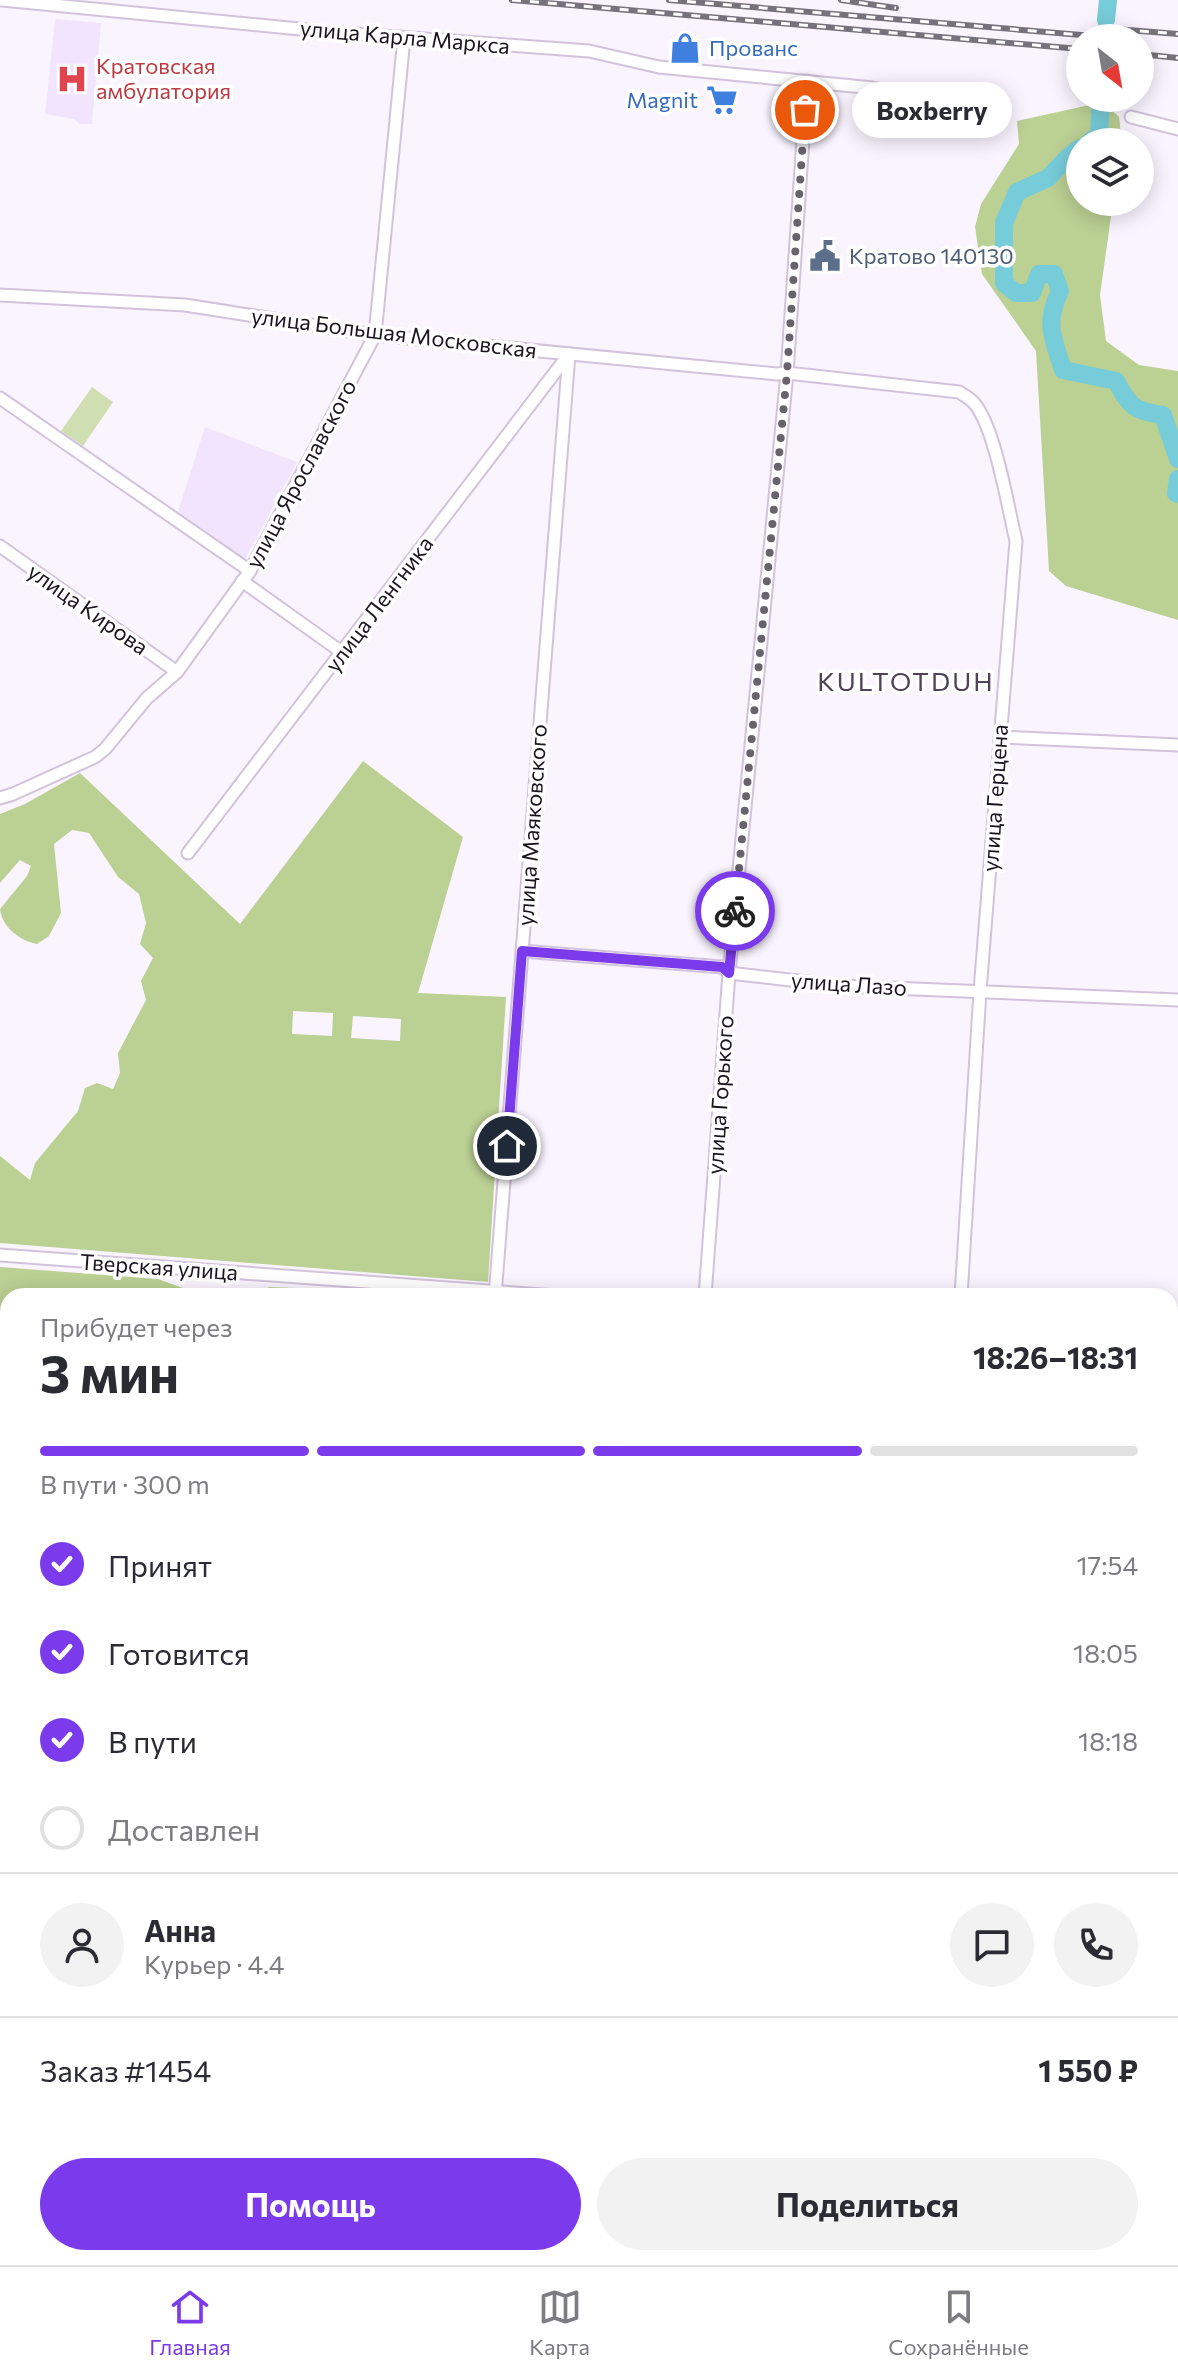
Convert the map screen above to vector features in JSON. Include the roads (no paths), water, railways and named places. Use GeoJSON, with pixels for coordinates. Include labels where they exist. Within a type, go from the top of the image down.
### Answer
{"type":"FeatureCollection","features":[{"type":"Feature","properties":{"kind":"street","name":"улица Карла Маркса"},"geometry":{"type":"LineString","coordinates":[[2,0],[404,38],[589,51],[659,67],[873,88],[943,102],[1000,107]]}},
{"type":"Feature","properties":{"kind":"street","name":"улица Ярославского"},"geometry":{"type":"LineString","coordinates":[[0,798],[95,757],[147,698],[177,672],[246,576],[375,335],[404,38]]}},
{"type":"Feature","properties":{"kind":"street","name":"улица Горького"},"geometry":{"type":"LineString","coordinates":[[706,1288],[729,973],[787,373],[807,81]]}},
{"type":"Feature","properties":{"kind":"street"},"geometry":{"type":"LineString","coordinates":[[1131,117],[1178,129]]}},
{"type":"Feature","properties":{"kind":"street","name":"улица Большая Московская"},"geometry":{"type":"LineString","coordinates":[[0,295],[185,305],[375,335],[787,373]]}},
{"type":"Feature","properties":{"kind":"street","name":"улица Ленгника"},"geometry":{"type":"LineString","coordinates":[[188,853],[569,354]]}},
{"type":"Feature","properties":{"kind":"street","name":"улица Маяковского"},"geometry":{"type":"LineString","coordinates":[[495,1288],[569,354]]}},
{"type":"Feature","properties":{"kind":"street","name":"улица Герцена"},"geometry":{"type":"LineString","coordinates":[[787,373],[959,392],[974,403],[986,424],[1000,469],[1016,541],[980,991],[961,1288]]}},
{"type":"Feature","properties":{"kind":"street"},"geometry":{"type":"LineString","coordinates":[[0,398],[246,576],[343,653]]}},
{"type":"Feature","properties":{"kind":"street","name":"улица Кирова"},"geometry":{"type":"LineString","coordinates":[[0,546],[177,672]]}},
{"type":"Feature","properties":{"kind":"street"},"geometry":{"type":"LineString","coordinates":[[1000,737],[1178,745]]}},
{"type":"Feature","properties":{"kind":"street","name":"улица Лазо"},"geometry":{"type":"LineString","coordinates":[[522,951],[722,967],[729,973],[842,986],[1178,1000]]}},
{"type":"Feature","properties":{"kind":"street","name":"Тверская улица"},"geometry":{"type":"LineString","coordinates":[[0,1255],[419,1288]]}},
{"type":"Feature","properties":{"kind":"waterway"},"geometry":{"type":"LineString","coordinates":[[1106,20],[1108,0]]}},
{"type":"Feature","properties":{"kind":"waterway"},"geometry":{"type":"LineString","coordinates":[[1099,128],[1100,112]]}},
{"type":"Feature","properties":{"kind":"waterway"},"geometry":{"type":"LineString","coordinates":[[1066,159],[1048,178],[1017,192],[1004,223],[1004,283],[1016,293],[1032,293],[1039,274],[1054,274],[1060,291],[1051,322],[1063,370],[1116,381],[1134,406],[1145,412],[1163,415],[1178,459]]}},
{"type":"Feature","properties":{"kind":"waterway"},"geometry":{"type":"LineString","coordinates":[[1178,479],[1178,494]]}},
{"type":"Feature","properties":{"kind":"railway"},"geometry":{"type":"LineString","coordinates":[[512,0],[1066,48]]}},
{"type":"Feature","properties":{"kind":"railway"},"geometry":{"type":"LineString","coordinates":[[669,0],[1066,34]]}},
{"type":"Feature","properties":{"kind":"railway"},"geometry":{"type":"LineString","coordinates":[[841,0],[896,8]]}},
{"type":"Feature","properties":{"kind":"railway"},"geometry":{"type":"LineString","coordinates":[[1154,32],[1178,34]]}},
{"type":"Feature","properties":{"kind":"railway"},"geometry":{"type":"LineString","coordinates":[[1154,55],[1178,58]]}},
{"type":"Feature","properties":{"kind":"place","name":"Прованс"},"geometry":{"type":"Point","coordinates":[685,48]}},
{"type":"Feature","properties":{"kind":"place","name":"Кратовская амбулатория"},"geometry":{"type":"Point","coordinates":[72,79]}},
{"type":"Feature","properties":{"kind":"place","name":"Magnit"},"geometry":{"type":"Point","coordinates":[722,100]}},
{"type":"Feature","properties":{"kind":"place","name":"Boxberry"},"geometry":{"type":"Point","coordinates":[805,110]}},
{"type":"Feature","properties":{"kind":"place","name":"Кратово 140130"},"geometry":{"type":"Point","coordinates":[825,256]}},
{"type":"Feature","properties":{"kind":"district","name":"KULTOTDUH"},"geometry":{"type":"Point","coordinates":[906,682]}}]}
